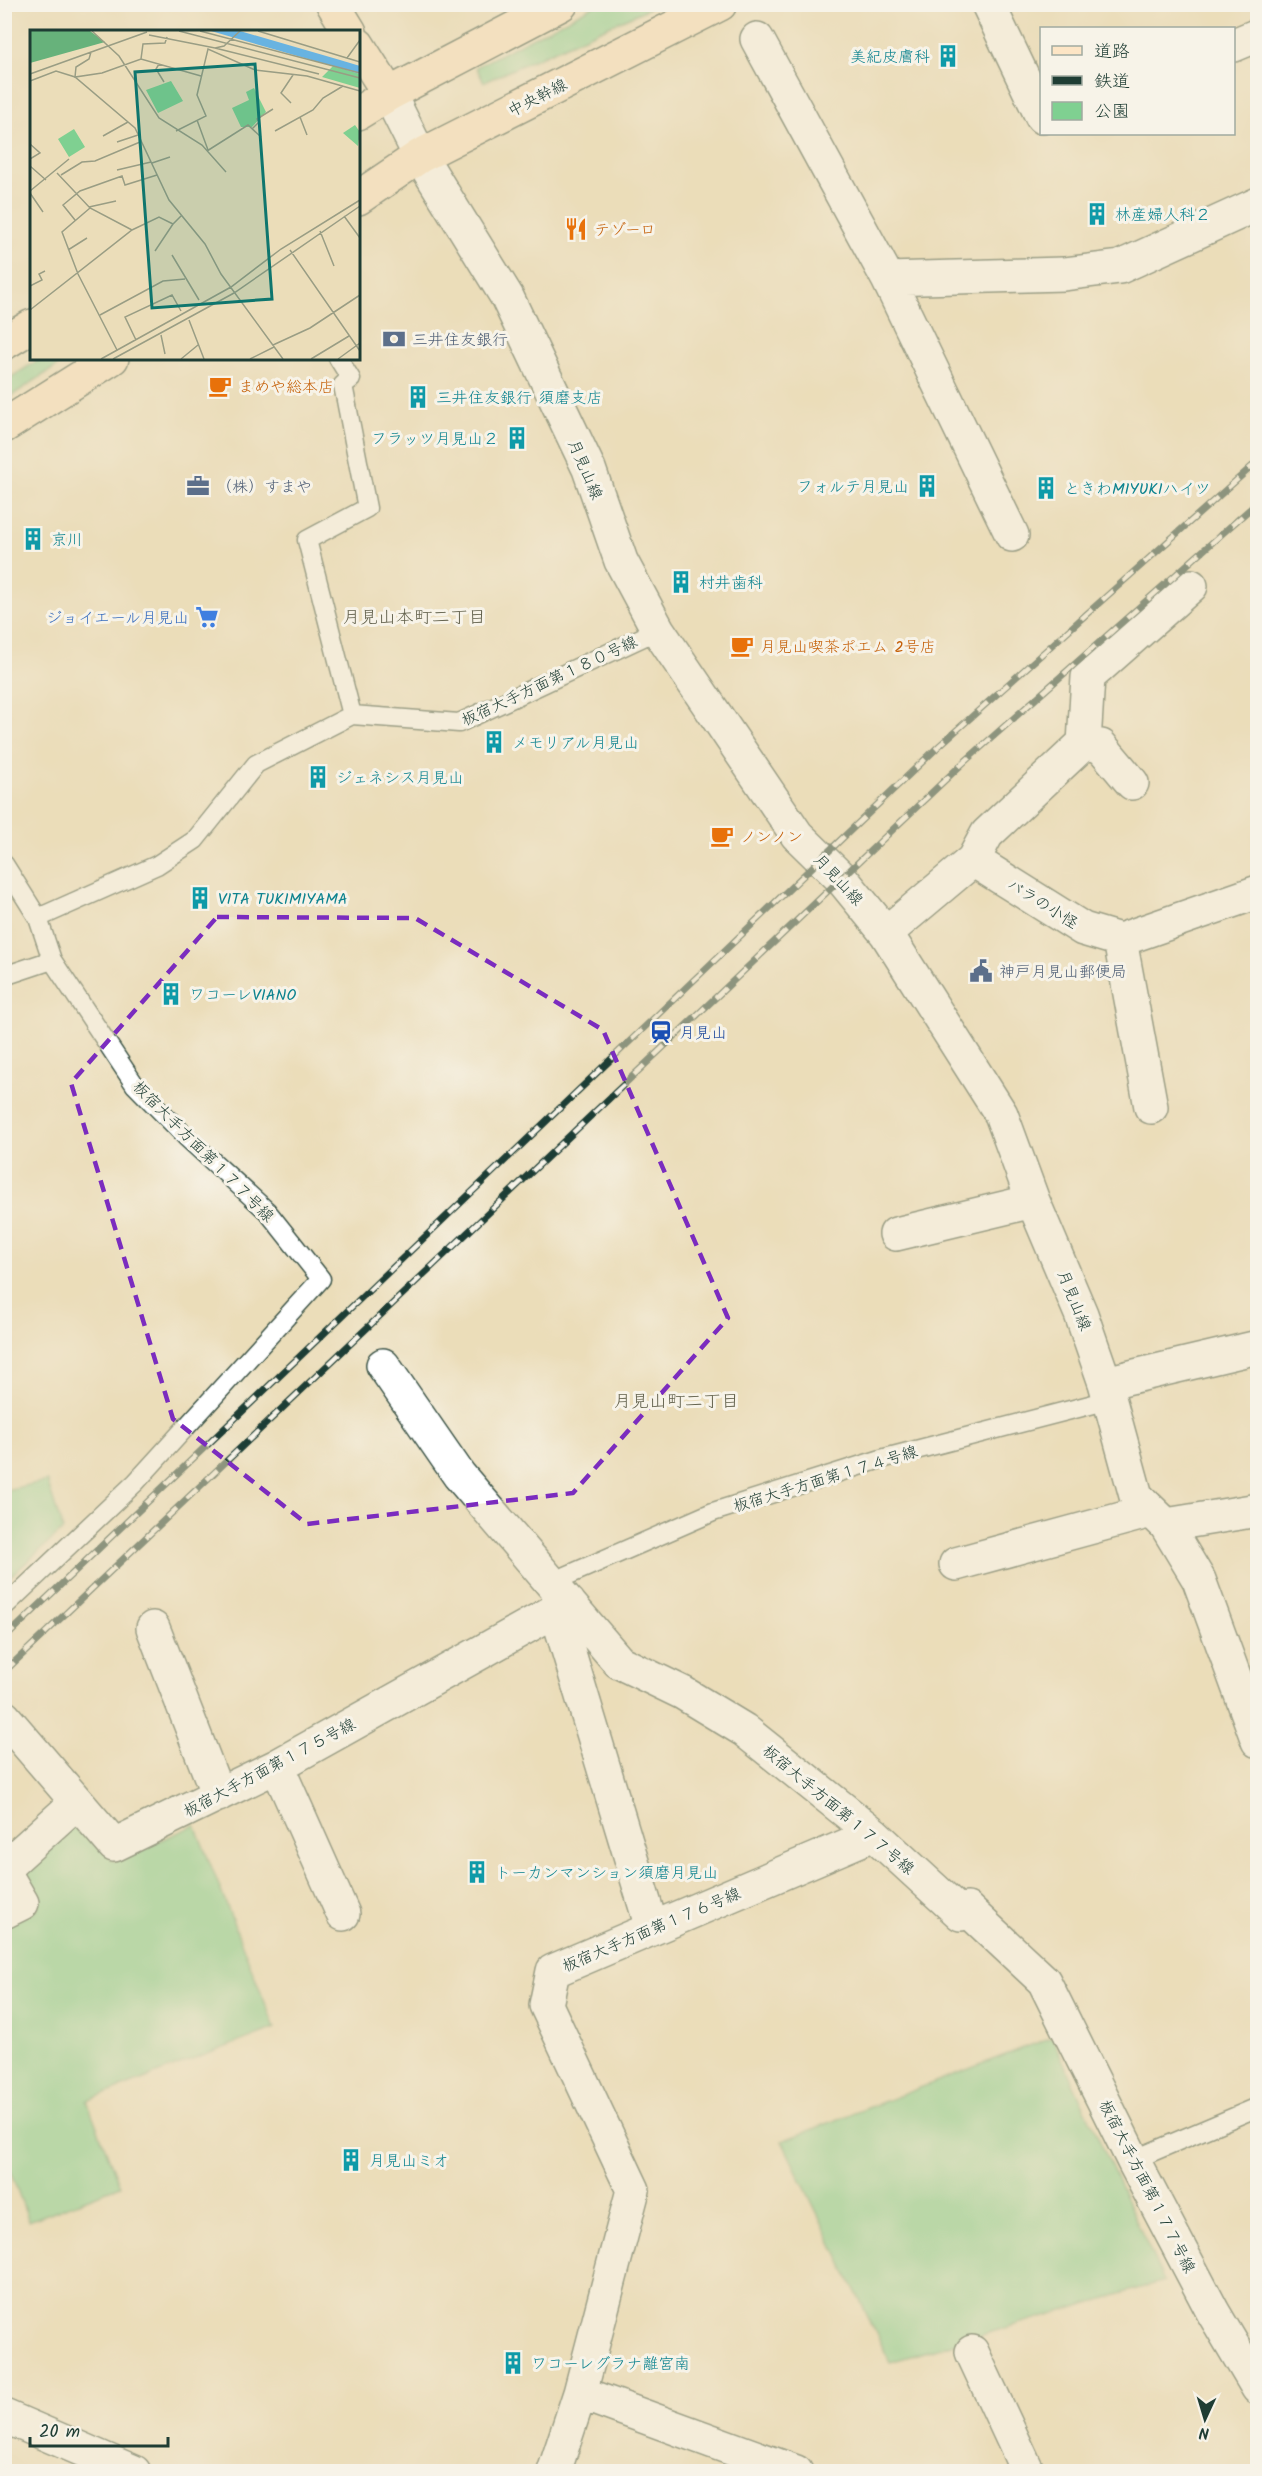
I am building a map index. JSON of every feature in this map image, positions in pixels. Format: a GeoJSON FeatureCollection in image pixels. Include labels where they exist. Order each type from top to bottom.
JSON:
{"type":"FeatureCollection","features":[{"type":"Feature","properties":{"kind":"street"},"geometry":{"type":"LineString","coordinates":[[333,4],[349,30]]}},
{"type":"Feature","properties":{"kind":"street"},"geometry":{"type":"LineString","coordinates":[[360,112],[389,94],[561,4]]}},
{"type":"Feature","properties":{"kind":"street","name":"中央幹線"},"geometry":{"type":"LineString","coordinates":[[360,197],[420,156],[720,4]]}},
{"type":"Feature","properties":{"kind":"street"},"geometry":{"type":"LineString","coordinates":[[988,4],[1040,115]]}},
{"type":"Feature","properties":{"kind":"street"},"geometry":{"type":"LineString","coordinates":[[1235,44],[1257,35]]}},
{"type":"Feature","properties":{"kind":"street"},"geometry":{"type":"LineString","coordinates":[[757,39],[888,279],[1012,535]]}},
{"type":"Feature","properties":{"kind":"street","name":"月見山線"},"geometry":{"type":"LineString","coordinates":[[360,48],[389,94],[420,156],[507,297],[589,469],[621,561],[658,630],[797,835],[841,878],[886,933],[1001,1114],[1033,1201],[1082,1314],[1107,1391],[1136,1496],[1159,1518],[1199,1580],[1257,1740]]}},
{"type":"Feature","properties":{"kind":"street"},"geometry":{"type":"LineString","coordinates":[[888,279],[1064,274],[1120,267],[1257,204]]}},
{"type":"Feature","properties":{"kind":"street"},"geometry":{"type":"LineString","coordinates":[[4,344],[30,327]]}},
{"type":"Feature","properties":{"kind":"street"},"geometry":{"type":"LineString","coordinates":[[4,426],[108,360]]}},
{"type":"Feature","properties":{"kind":"street"},"geometry":{"type":"LineString","coordinates":[[886,933],[973,860],[987,834],[1084,743],[1088,677],[1191,586]]}},
{"type":"Feature","properties":{"kind":"street"},"geometry":{"type":"LineString","coordinates":[[1084,743],[1101,746],[1132,783]]}},
{"type":"Feature","properties":{"kind":"street","name":"バラの小怪"},"geometry":{"type":"LineString","coordinates":[[973,860],[1083,928],[1120,940]]}},
{"type":"Feature","properties":{"kind":"street"},"geometry":{"type":"LineString","coordinates":[[1151,1107],[1120,940],[1257,892]]}},
{"type":"Feature","properties":{"kind":"street"},"geometry":{"type":"LineString","coordinates":[[896,1234],[1033,1201]]}},
{"type":"Feature","properties":{"kind":"street"},"geometry":{"type":"LineString","coordinates":[[1107,1391],[1257,1347]]}},
{"type":"Feature","properties":{"kind":"street","name":"板宿大手方面第１７７号線"},"geometry":{"type":"LineString","coordinates":[[383,1365],[459,1475],[558,1598],[619,1662],[683,1693],[744,1730],[874,1834],[960,1914],[967,1910],[1044,1981],[1133,2160],[1213,2312],[1257,2388]]}},
{"type":"Feature","properties":{"kind":"street"},"geometry":{"type":"LineString","coordinates":[[956,1564],[1159,1518],[1257,1510]]}},
{"type":"Feature","properties":{"kind":"street"},"geometry":{"type":"LineString","coordinates":[[558,1598],[652,1928]]}},
{"type":"Feature","properties":{"kind":"street","name":"板宿大手方面第１７５号線"},"geometry":{"type":"LineString","coordinates":[[4,1718],[114,1845],[276,1766],[558,1598]]}},
{"type":"Feature","properties":{"kind":"street"},"geometry":{"type":"LineString","coordinates":[[153,1628],[218,1795]]}},
{"type":"Feature","properties":{"kind":"street"},"geometry":{"type":"LineString","coordinates":[[276,1766],[343,1914]]}},
{"type":"Feature","properties":{"kind":"street"},"geometry":{"type":"LineString","coordinates":[[4,1912],[22,1904],[4,1870],[77,1802]]}},
{"type":"Feature","properties":{"kind":"street","name":"板宿大手方面第１７６号線"},"geometry":{"type":"LineString","coordinates":[[554,2472],[580,2393],[633,2190],[546,2005],[553,1971],[874,1834]]}},
{"type":"Feature","properties":{"kind":"street"},"geometry":{"type":"LineString","coordinates":[[972,2352],[1028,2472]]}},
{"type":"Feature","properties":{"kind":"street"},"geometry":{"type":"LineString","coordinates":[[580,2393],[796,2472]]}},
{"type":"Feature","properties":{"kind":"street"},"geometry":{"type":"LineString","coordinates":[[4,2416],[134,2472]]}},
{"type":"Feature","properties":{"kind":"lane"},"geometry":{"type":"LineString","coordinates":[[38,918],[166,859],[195,840],[256,764],[352,715],[307,540],[367,508],[343,385],[351,379],[339,360]]}},
{"type":"Feature","properties":{"kind":"lane","name":"板宿大手方面第１８０号線"},"geometry":{"type":"LineString","coordinates":[[352,715],[459,723],[658,630]]}},
{"type":"Feature","properties":{"kind":"lane","name":"板宿大手方面第１７７号線"},"geometry":{"type":"LineString","coordinates":[[4,864],[38,918],[52,960],[135,1085],[186,1137],[267,1211],[321,1279],[136,1482],[4,1607]]}},
{"type":"Feature","properties":{"kind":"lane"},"geometry":{"type":"LineString","coordinates":[[4,976],[52,960]]}},
{"type":"Feature","properties":{"kind":"lane","name":"板宿大手方面第１７４号線"},"geometry":{"type":"LineString","coordinates":[[558,1598],[713,1512],[1107,1391]]}},
{"type":"Feature","properties":{"kind":"lane"},"geometry":{"type":"LineString","coordinates":[[1133,2160],[1257,2107]]}},
{"type":"Feature","properties":{"kind":"highlighted area"},"geometry":{"type":"Polygon","coordinates":[[[217,917],[415,918],[603,1030],[728,1318],[573,1493],[307,1524],[173,1419],[71,1083],[217,917]]]}},
{"type":"Feature","properties":{"kind":"green space"},"geometry":{"type":"Polygon","coordinates":[[[595,5],[656,5],[484,82],[476,67],[595,5]]]}},
{"type":"Feature","properties":{"kind":"green space"},"geometry":{"type":"Polygon","coordinates":[[[38,360],[66,360],[5,400],[5,381],[38,360]]]}},
{"type":"Feature","properties":{"kind":"green space"},"geometry":{"type":"Polygon","coordinates":[[[47,1481],[63,1530],[5,1581],[5,1490],[47,1481]]]}},
{"type":"Feature","properties":{"kind":"green space"},"geometry":{"type":"Polygon","coordinates":[[[75,1822],[113,1861],[195,1825],[275,2028],[87,2101],[120,2186],[29,2221],[5,2158],[5,1926],[38,1909],[19,1875],[75,1822]]]}},
{"type":"Feature","properties":{"kind":"green space"},"geometry":{"type":"Polygon","coordinates":[[[1052,2037],[1164,2281],[890,2362],[782,2141],[1052,2037]]]}},
{"type":"Feature","properties":{"kind":"railway"},"geometry":{"type":"LineString","coordinates":[[4,1639],[940,745],[1258,461]]}},
{"type":"Feature","properties":{"kind":"railway"},"geometry":{"type":"LineString","coordinates":[[4,1672],[962,764],[1258,502]]}},
{"type":"Feature","properties":{"kind":"place","name":"美紀皮膚科"},"geometry":{"type":"Point","coordinates":[948,56]}},
{"type":"Feature","properties":{"kind":"place","name":"林産婦人科２"},"geometry":{"type":"Point","coordinates":[1097,214]}},
{"type":"Feature","properties":{"kind":"place","name":"テゾーロ"},"geometry":{"type":"Point","coordinates":[576,229]}},
{"type":"Feature","properties":{"kind":"place","name":"三井住友銀行"},"geometry":{"type":"Point","coordinates":[394,339]}},
{"type":"Feature","properties":{"kind":"place","name":"まめや総本店"},"geometry":{"type":"Point","coordinates":[220,386]}},
{"type":"Feature","properties":{"kind":"place","name":"三井住友銀行 須磨支店"},"geometry":{"type":"Point","coordinates":[418,397]}},
{"type":"Feature","properties":{"kind":"place","name":"フラッツ月見山２"},"geometry":{"type":"Point","coordinates":[517,438]}},
{"type":"Feature","properties":{"kind":"place","name":"（株）すまや"},"geometry":{"type":"Point","coordinates":[198,486]}},
{"type":"Feature","properties":{"kind":"place","name":"フォルテ月見山"},"geometry":{"type":"Point","coordinates":[927,486]}},
{"type":"Feature","properties":{"kind":"place","name":"ときわMIYUKIハイツ"},"geometry":{"type":"Point","coordinates":[1046,488]}},
{"type":"Feature","properties":{"kind":"place","name":"京川"},"geometry":{"type":"Point","coordinates":[33,539]}},
{"type":"Feature","properties":{"kind":"place","name":"村井歯科"},"geometry":{"type":"Point","coordinates":[681,582]}},
{"type":"Feature","properties":{"kind":"place","name":"ジョイエール月見山"},"geometry":{"type":"Point","coordinates":[207,617]}},
{"type":"Feature","properties":{"kind":"place","name":"月見山喫茶ポエム 2号店"},"geometry":{"type":"Point","coordinates":[742,646]}},
{"type":"Feature","properties":{"kind":"place","name":"メモリアル月見山"},"geometry":{"type":"Point","coordinates":[494,742]}},
{"type":"Feature","properties":{"kind":"place","name":"ジェネシス月見山"},"geometry":{"type":"Point","coordinates":[318,777]}},
{"type":"Feature","properties":{"kind":"place","name":"ノンノン"},"geometry":{"type":"Point","coordinates":[722,836]}},
{"type":"Feature","properties":{"kind":"place","name":"VITA TUKIMIYAMA"},"geometry":{"type":"Point","coordinates":[200,898]}},
{"type":"Feature","properties":{"kind":"place","name":"神戸月見山郵便局"},"geometry":{"type":"Point","coordinates":[981,971]}},
{"type":"Feature","properties":{"kind":"place","name":"ワコーレVIANO"},"geometry":{"type":"Point","coordinates":[171,994]}},
{"type":"Feature","properties":{"kind":"place","name":"月見山"},"geometry":{"type":"Point","coordinates":[661,1032]}},
{"type":"Feature","properties":{"kind":"place","name":"トーカンマンション須磨月見山"},"geometry":{"type":"Point","coordinates":[477,1872]}},
{"type":"Feature","properties":{"kind":"place","name":"月見山ミオ"},"geometry":{"type":"Point","coordinates":[351,2160]}},
{"type":"Feature","properties":{"kind":"place","name":"ワコーレグラナ離宮南"},"geometry":{"type":"Point","coordinates":[513,2363]}},
{"type":"Feature","properties":{"kind":"district","name":"月見山本町二丁目"},"geometry":{"type":"Point","coordinates":[414,617]}},
{"type":"Feature","properties":{"kind":"district","name":"月見山町二丁目"},"geometry":{"type":"Point","coordinates":[676,1401]}}]}
